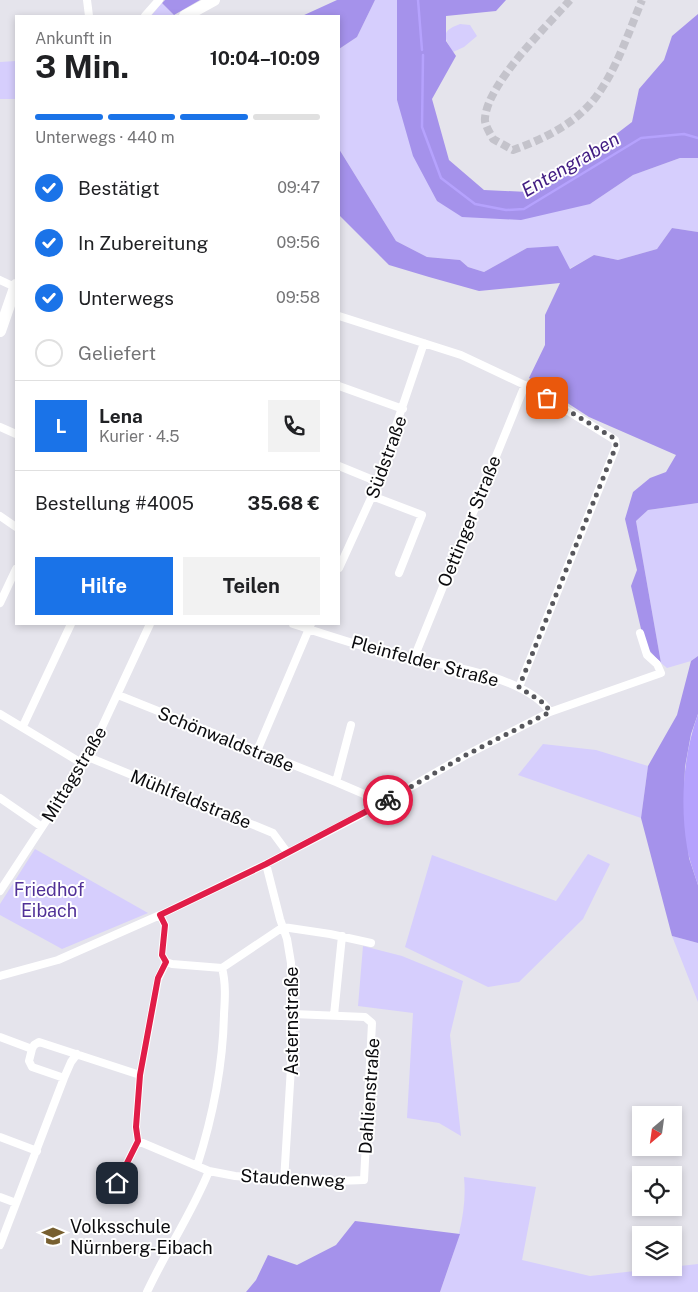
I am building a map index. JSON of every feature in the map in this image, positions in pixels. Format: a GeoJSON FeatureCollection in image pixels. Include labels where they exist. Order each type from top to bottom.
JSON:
{"type":"FeatureCollection","features":[{"type":"Feature","properties":{"kind":"main road"},"geometry":{"type":"LineString","coordinates":[[187,15],[214,0]]}},
{"type":"Feature","properties":{"kind":"main road"},"geometry":{"type":"LineString","coordinates":[[0,330],[15,289]]}},
{"type":"Feature","properties":{"kind":"street"},"geometry":{"type":"LineString","coordinates":[[87,0],[89,15]]}},
{"type":"Feature","properties":{"kind":"street"},"geometry":{"type":"LineString","coordinates":[[146,15],[159,0]]}},
{"type":"Feature","properties":{"kind":"street"},"geometry":{"type":"LineString","coordinates":[[0,280],[15,286]]}},
{"type":"Feature","properties":{"kind":"street"},"geometry":{"type":"LineString","coordinates":[[340,316],[461,355],[525,385],[615,440],[616,446],[519,687]]}},
{"type":"Feature","properties":{"kind":"street","name":"Südstraße"},"geometry":{"type":"LineString","coordinates":[[340,566],[378,482],[424,343]]}},
{"type":"Feature","properties":{"kind":"street","name":"Oettinger Straße"},"geometry":{"type":"LineString","coordinates":[[414,658],[488,471],[525,385]]}},
{"type":"Feature","properties":{"kind":"street"},"geometry":{"type":"LineString","coordinates":[[340,386],[403,409]]}},
{"type":"Feature","properties":{"kind":"street"},"geometry":{"type":"LineString","coordinates":[[0,427],[15,434]]}},
{"type":"Feature","properties":{"kind":"street"},"geometry":{"type":"LineString","coordinates":[[340,466],[378,482]]}},
{"type":"Feature","properties":{"kind":"street"},"geometry":{"type":"LineString","coordinates":[[372,496],[422,515],[399,573]]}},
{"type":"Feature","properties":{"kind":"street"},"geometry":{"type":"LineString","coordinates":[[0,516],[15,526]]}},
{"type":"Feature","properties":{"kind":"street"},"geometry":{"type":"LineString","coordinates":[[0,603],[15,571]]}},
{"type":"Feature","properties":{"kind":"street"},"geometry":{"type":"LineString","coordinates":[[23,726],[71,625]]}},
{"type":"Feature","properties":{"kind":"street","name":"Mittagstraße"},"geometry":{"type":"LineString","coordinates":[[0,891],[88,757],[150,625]]}},
{"type":"Feature","properties":{"kind":"street"},"geometry":{"type":"LineString","coordinates":[[257,751],[310,626]]}},
{"type":"Feature","properties":{"kind":"street","name":"Pleinfelder Straße"},"geometry":{"type":"LineString","coordinates":[[310,626],[388,653],[452,665],[519,687],[545,704],[550,712]]}},
{"type":"Feature","properties":{"kind":"street"},"geometry":{"type":"LineString","coordinates":[[0,976],[58,960],[160,915],[266,864],[376,807],[466,755],[550,712],[661,673],[657,664],[647,655],[640,633]]}},
{"type":"Feature","properties":{"kind":"street","name":"Schönwaldstraße"},"geometry":{"type":"LineString","coordinates":[[118,694],[364,794],[376,807]]}},
{"type":"Feature","properties":{"kind":"street"},"geometry":{"type":"LineString","coordinates":[[0,714],[23,726],[83,764]]}},
{"type":"Feature","properties":{"kind":"street"},"geometry":{"type":"LineString","coordinates":[[336,782],[352,725]]}},
{"type":"Feature","properties":{"kind":"street","name":"Mühlfeldstraße"},"geometry":{"type":"LineString","coordinates":[[88,757],[273,833],[287,852]]}},
{"type":"Feature","properties":{"kind":"street"},"geometry":{"type":"LineString","coordinates":[[0,798],[42,827]]}},
{"type":"Feature","properties":{"kind":"street","name":"Asternstraße"},"geometry":{"type":"LineString","coordinates":[[266,864],[291,963],[293,1014],[290,1102],[284,1181]]}},
{"type":"Feature","properties":{"kind":"street"},"geometry":{"type":"LineString","coordinates":[[160,915],[165,925],[162,955],[166,962],[172,964],[222,968],[283,927],[342,936],[371,943]]}},
{"type":"Feature","properties":{"kind":"street"},"geometry":{"type":"LineString","coordinates":[[334,1014],[342,936]]}},
{"type":"Feature","properties":{"kind":"street"},"geometry":{"type":"LineString","coordinates":[[110,1197],[138,1141],[136,1127],[140,1075],[158,978],[166,962]]}},
{"type":"Feature","properties":{"kind":"street"},"geometry":{"type":"LineString","coordinates":[[197,1166],[212,1114],[220,1071],[225,992],[222,968]]}},
{"type":"Feature","properties":{"kind":"street","name":"Dahlienstraße"},"geometry":{"type":"LineString","coordinates":[[293,1014],[334,1014],[365,1017],[370,1020],[374,1027],[364,1180]]}},
{"type":"Feature","properties":{"kind":"street"},"geometry":{"type":"LineString","coordinates":[[0,1037],[32,1049]]}},
{"type":"Feature","properties":{"kind":"street"},"geometry":{"type":"LineString","coordinates":[[64,1078],[29,1064],[34,1045],[39,1042],[140,1075]]}},
{"type":"Feature","properties":{"kind":"street"},"geometry":{"type":"LineString","coordinates":[[0,1246],[64,1078],[77,1054]]}},
{"type":"Feature","properties":{"kind":"street"},"geometry":{"type":"LineString","coordinates":[[0,1137],[37,1151]]}},
{"type":"Feature","properties":{"kind":"street","name":"Staudenweg"},"geometry":{"type":"LineString","coordinates":[[138,1141],[209,1171],[250,1178],[284,1181],[364,1180]]}},
{"type":"Feature","properties":{"kind":"street"},"geometry":{"type":"LineString","coordinates":[[147,1292],[173,1239],[200,1193],[209,1171]]}},
{"type":"Feature","properties":{"kind":"street"},"geometry":{"type":"LineString","coordinates":[[0,1197],[16,1203]]}},
{"type":"Feature","properties":{"kind":"green space"},"geometry":{"type":"Polygon","coordinates":[[[375,0],[397,0],[397,100],[437,201],[590,204],[633,175],[680,158],[698,158],[698,232],[672,228],[657,249],[618,260],[594,255],[569,269],[527,248],[484,272],[468,267],[460,260],[427,257],[396,241],[340,151],[340,48],[357,37],[375,0]]]}},
{"type":"Feature","properties":{"kind":"green space"},"geometry":{"type":"Polygon","coordinates":[[[162,3],[174,15],[152,15],[162,3]]]}},
{"type":"Feature","properties":{"kind":"green space"},"geometry":{"type":"Polygon","coordinates":[[[460,24],[470,25],[477,36],[464,47],[453,52],[447,42],[446,35],[449,29],[460,24]]]}},
{"type":"Feature","properties":{"kind":"green space"},"geometry":{"type":"Polygon","coordinates":[[[15,61],[15,99],[0,99],[0,62],[15,61]]]}},
{"type":"Feature","properties":{"kind":"green space"},"geometry":{"type":"Polygon","coordinates":[[[698,503],[698,656],[691,661],[667,668],[661,663],[636,521],[648,510],[698,503]]]}},
{"type":"Feature","properties":{"kind":"green space"},"geometry":{"type":"Polygon","coordinates":[[[543,744],[596,750],[648,766],[641,818],[518,775],[543,744]]]}},
{"type":"Feature","properties":{"kind":"green space","name":"Friedhof Eibach"},"geometry":{"type":"Polygon","coordinates":[[[35,849],[148,913],[62,949],[0,915],[0,904],[35,849]]]}},
{"type":"Feature","properties":{"kind":"green space"},"geometry":{"type":"Polygon","coordinates":[[[588,854],[610,864],[583,919],[519,982],[488,987],[405,947],[432,855],[556,901],[588,854]]]}},
{"type":"Feature","properties":{"kind":"green space"},"geometry":{"type":"Polygon","coordinates":[[[672,936],[698,943],[698,1002],[672,936]]]}},
{"type":"Feature","properties":{"kind":"green space"},"geometry":{"type":"Polygon","coordinates":[[[363,946],[402,956],[463,981],[450,1035],[461,1136],[439,1123],[407,1118],[413,1013],[358,1006],[363,946]]]}},
{"type":"Feature","properties":{"kind":"green space"},"geometry":{"type":"Polygon","coordinates":[[[464,1177],[536,1187],[522,1260],[590,1276],[632,1271],[632,1276],[682,1276],[682,1266],[698,1264],[698,1292],[440,1292],[462,1221],[465,1192],[464,1177]]]}},
{"type":"Feature","properties":{"kind":"shaded area"},"geometry":{"type":"Polygon","coordinates":[[[165,0],[200,0],[174,15],[162,3],[165,0]]]}},
{"type":"Feature","properties":{"kind":"shaded area"},"geometry":{"type":"Polygon","coordinates":[[[337,0],[375,0],[357,37],[340,48],[340,15],[304,15],[337,0]]]}},
{"type":"Feature","properties":{"kind":"shaded area"},"geometry":{"type":"Polygon","coordinates":[[[397,0],[506,0],[496,11],[446,16],[446,41],[456,56],[432,99],[449,160],[484,190],[528,192],[564,174],[632,122],[639,89],[664,60],[672,36],[698,14],[698,158],[680,158],[633,175],[590,204],[521,220],[462,217],[437,201],[413,156],[397,100],[397,0]]]}},
{"type":"Feature","properties":{"kind":"shaded area"},"geometry":{"type":"Polygon","coordinates":[[[340,151],[396,241],[427,257],[460,260],[468,267],[484,272],[527,248],[558,246],[570,269],[594,255],[618,260],[657,249],[672,228],[698,232],[698,503],[648,510],[636,521],[661,663],[645,646],[631,586],[637,570],[625,519],[633,492],[650,478],[666,472],[676,455],[589,417],[529,378],[545,345],[545,315],[560,283],[479,291],[389,265],[340,216],[340,151]]]}},
{"type":"Feature","properties":{"kind":"shaded area"},"geometry":{"type":"Polygon","coordinates":[[[698,656],[698,714],[691,734],[685,767],[684,796],[689,858],[698,885],[698,943],[672,936],[641,818],[648,766],[677,715],[691,661],[698,656]]]}},
{"type":"Feature","properties":{"kind":"shaded area"},"geometry":{"type":"Polygon","coordinates":[[[698,714],[698,885],[687,847],[683,797],[689,746],[698,714]]]}},
{"type":"Feature","properties":{"kind":"shaded area"},"geometry":{"type":"Polygon","coordinates":[[[355,1221],[460,1234],[440,1292],[246,1292],[256,1280],[268,1255],[297,1265],[336,1245],[355,1221]]]}},
{"type":"Feature","properties":{"kind":"waterway","name":"Entengraben"},"geometry":{"type":"LineString","coordinates":[[418,0],[422,50]]}},
{"type":"Feature","properties":{"kind":"waterway","name":"Entengraben"},"geometry":{"type":"LineString","coordinates":[[423,55],[422,127],[441,178],[475,204],[506,210],[524,209],[641,138],[684,134],[698,138]]}},
{"type":"Feature","properties":{"kind":"tunnel"},"geometry":{"type":"LineString","coordinates":[[570,0],[533,40],[507,72],[489,104],[485,118],[486,126],[493,139],[513,150],[549,135],[571,121],[590,104],[611,72],[623,48],[642,0]]}},
{"type":"Feature","properties":{"kind":"way so far"},"geometry":{"type":"LineString","coordinates":[[388,800],[466,755],[550,712],[545,704],[519,687],[616,446],[615,440],[612,437],[547,398]]}},
{"type":"Feature","properties":{"kind":"place","name":"Volksschule Nürnberg-Eibach"},"geometry":{"type":"Point","coordinates":[53,1236]}},
{"type":"Feature","properties":{"kind":"route"},"geometry":{"type":"LineString","coordinates":[[117,1183],[138,1141],[136,1127],[140,1075],[158,978],[166,962],[162,955],[165,925],[160,915],[266,864],[388,800]]}}]}
